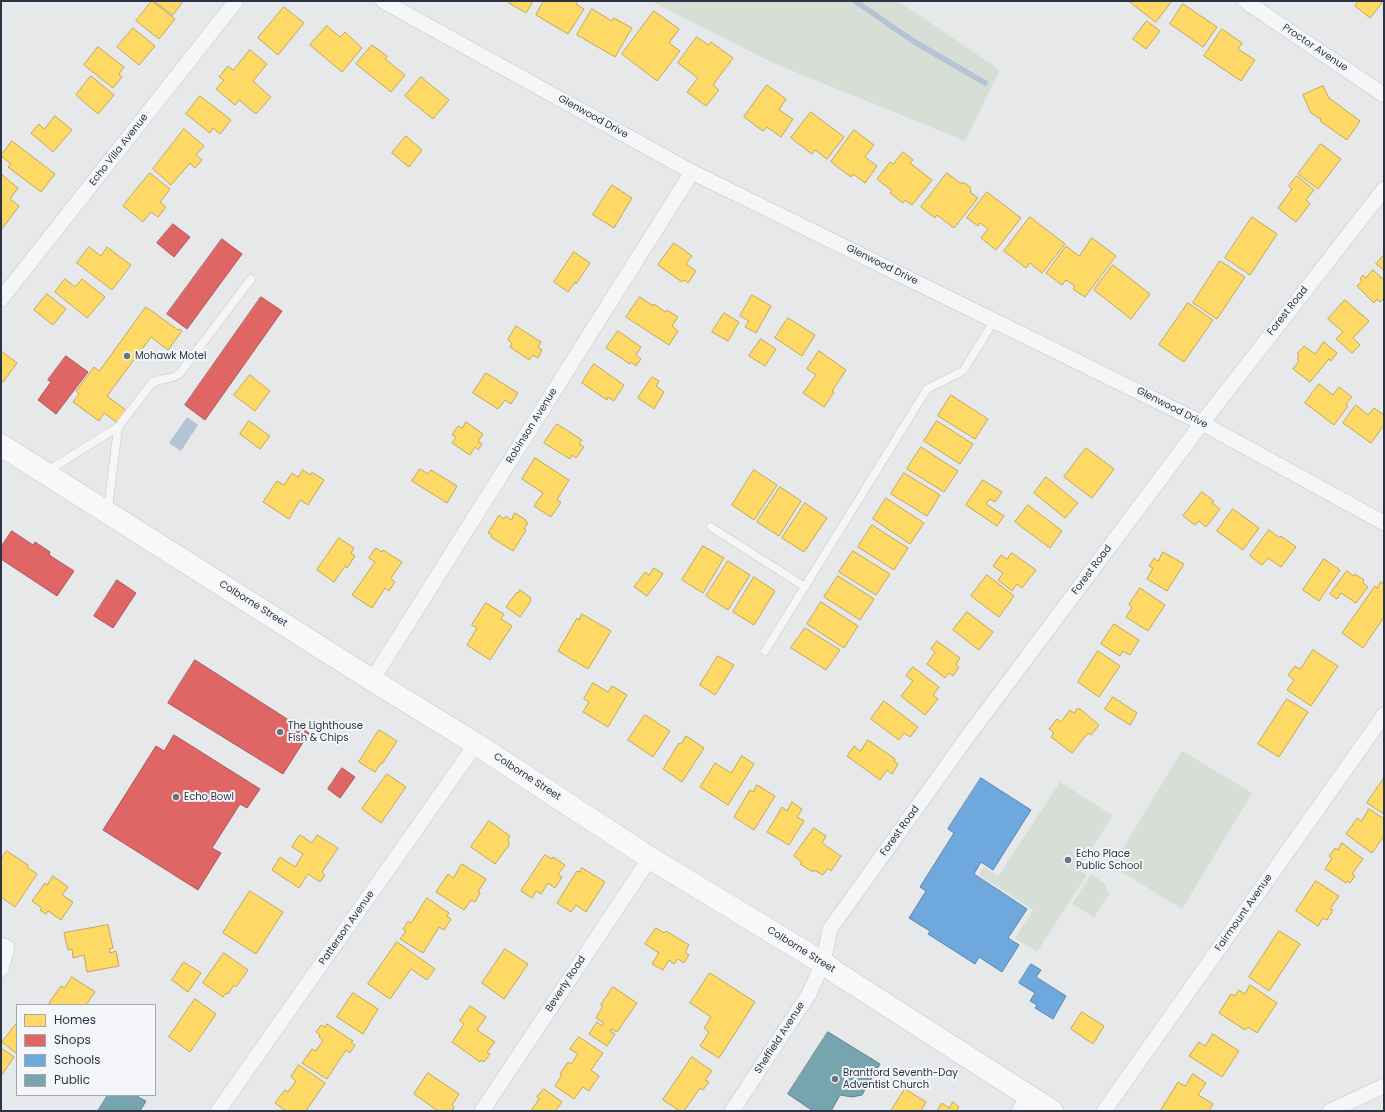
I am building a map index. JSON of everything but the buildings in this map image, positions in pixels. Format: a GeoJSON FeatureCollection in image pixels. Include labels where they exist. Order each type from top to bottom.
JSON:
{"type":"FeatureCollection","features":[{"type":"Feature","properties":{"kind":"main road","name":"Colborne Street"},"geometry":{"type":"LineString","coordinates":[[1,445],[372,680],[476,744],[650,858],[823,963],[1024,1104],[1052,1111]]}},
{"type":"Feature","properties":{"kind":"street","name":"Echo Villa Avenue"},"geometry":{"type":"LineString","coordinates":[[1,299],[236,1]]}},
{"type":"Feature","properties":{"kind":"street","name":"Glenwood Drive"},"geometry":{"type":"LineString","coordinates":[[382,1],[692,172],[1202,423],[1384,523]]}},
{"type":"Feature","properties":{"kind":"street","name":"Proctor Avenue"},"geometry":{"type":"LineString","coordinates":[[1245,1],[1384,95]]}},
{"type":"Feature","properties":{"kind":"street","name":"Robinson Avenue"},"geometry":{"type":"LineString","coordinates":[[372,680],[692,172]]}},
{"type":"Feature","properties":{"kind":"street","name":"Forest Road"},"geometry":{"type":"LineString","coordinates":[[823,963],[830,929],[968,736],[1202,423],[1384,189]]}},
{"type":"Feature","properties":{"kind":"street","name":"Fairmount Avenue"},"geometry":{"type":"LineString","coordinates":[[1104,1111],[1384,715]]}},
{"type":"Feature","properties":{"kind":"street","name":"Patterson Avenue"},"geometry":{"type":"LineString","coordinates":[[218,1111],[476,744]]}},
{"type":"Feature","properties":{"kind":"street","name":"Beverly Road"},"geometry":{"type":"LineString","coordinates":[[482,1111],[650,858]]}},
{"type":"Feature","properties":{"kind":"street"},"geometry":{"type":"LineString","coordinates":[[1,946],[7,947],[1,969]]}},
{"type":"Feature","properties":{"kind":"street","name":"Sheffield Avenue"},"geometry":{"type":"LineString","coordinates":[[732,1111],[808,994],[823,963]]}},
{"type":"Feature","properties":{"kind":"street"},"geometry":{"type":"LineString","coordinates":[[1330,1111],[1384,1086]]}},
{"type":"Feature","properties":{"kind":"lane"},"geometry":{"type":"LineString","coordinates":[[45,473],[118,427],[152,383],[160,380],[175,378],[251,279]]}},
{"type":"Feature","properties":{"kind":"lane"},"geometry":{"type":"LineString","coordinates":[[765,651],[926,390],[963,371],[994,321]]}},
{"type":"Feature","properties":{"kind":"lane"},"geometry":{"type":"LineString","coordinates":[[107,512],[118,427]]}},
{"type":"Feature","properties":{"kind":"lane"},"geometry":{"type":"LineString","coordinates":[[711,527],[805,587]]}},
{"type":"Feature","properties":{"kind":"shaded area"},"geometry":{"type":"Polygon","coordinates":[[[651,1],[898,1],[1000,70],[965,141],[771,62],[651,1]]]}},
{"type":"Feature","properties":{"kind":"shaded area"},"geometry":{"type":"Polygon","coordinates":[[[1182,751],[1252,793],[1182,909],[1112,866],[1182,751]]]}},
{"type":"Feature","properties":{"kind":"shaded area"},"geometry":{"type":"Polygon","coordinates":[[[1060,782],[1113,816],[1078,869],[1087,875],[1037,952],[1015,938],[1033,910],[979,875],[984,867],[998,876],[1060,782]]]}},
{"type":"Feature","properties":{"kind":"shaded area"},"geometry":{"type":"Polygon","coordinates":[[[1091,874],[1105,884],[1109,895],[1094,917],[1072,904],[1091,874]]]}},
{"type":"Feature","properties":{"kind":"water"},"geometry":{"type":"Polygon","coordinates":[[[187,417],[198,425],[181,451],[169,443],[187,417]]]}},
{"type":"Feature","properties":{"kind":"waterway"},"geometry":{"type":"LineString","coordinates":[[855,1],[913,41],[985,83]]}},
{"type":"Feature","properties":{"kind":"place","name":"Mohawk Motel"},"geometry":{"type":"Point","coordinates":[127,356]}},
{"type":"Feature","properties":{"kind":"place","name":"The Lighthouse Fish & Chips"},"geometry":{"type":"Point","coordinates":[280,732]}},
{"type":"Feature","properties":{"kind":"place","name":"Echo Bowl"},"geometry":{"type":"Point","coordinates":[176,797]}},
{"type":"Feature","properties":{"kind":"place","name":"Echo Place Public School"},"geometry":{"type":"Point","coordinates":[1068,860]}},
{"type":"Feature","properties":{"kind":"place","name":"Brantford Seventh-Day Adventist Church"},"geometry":{"type":"Point","coordinates":[835,1079]}}]}
